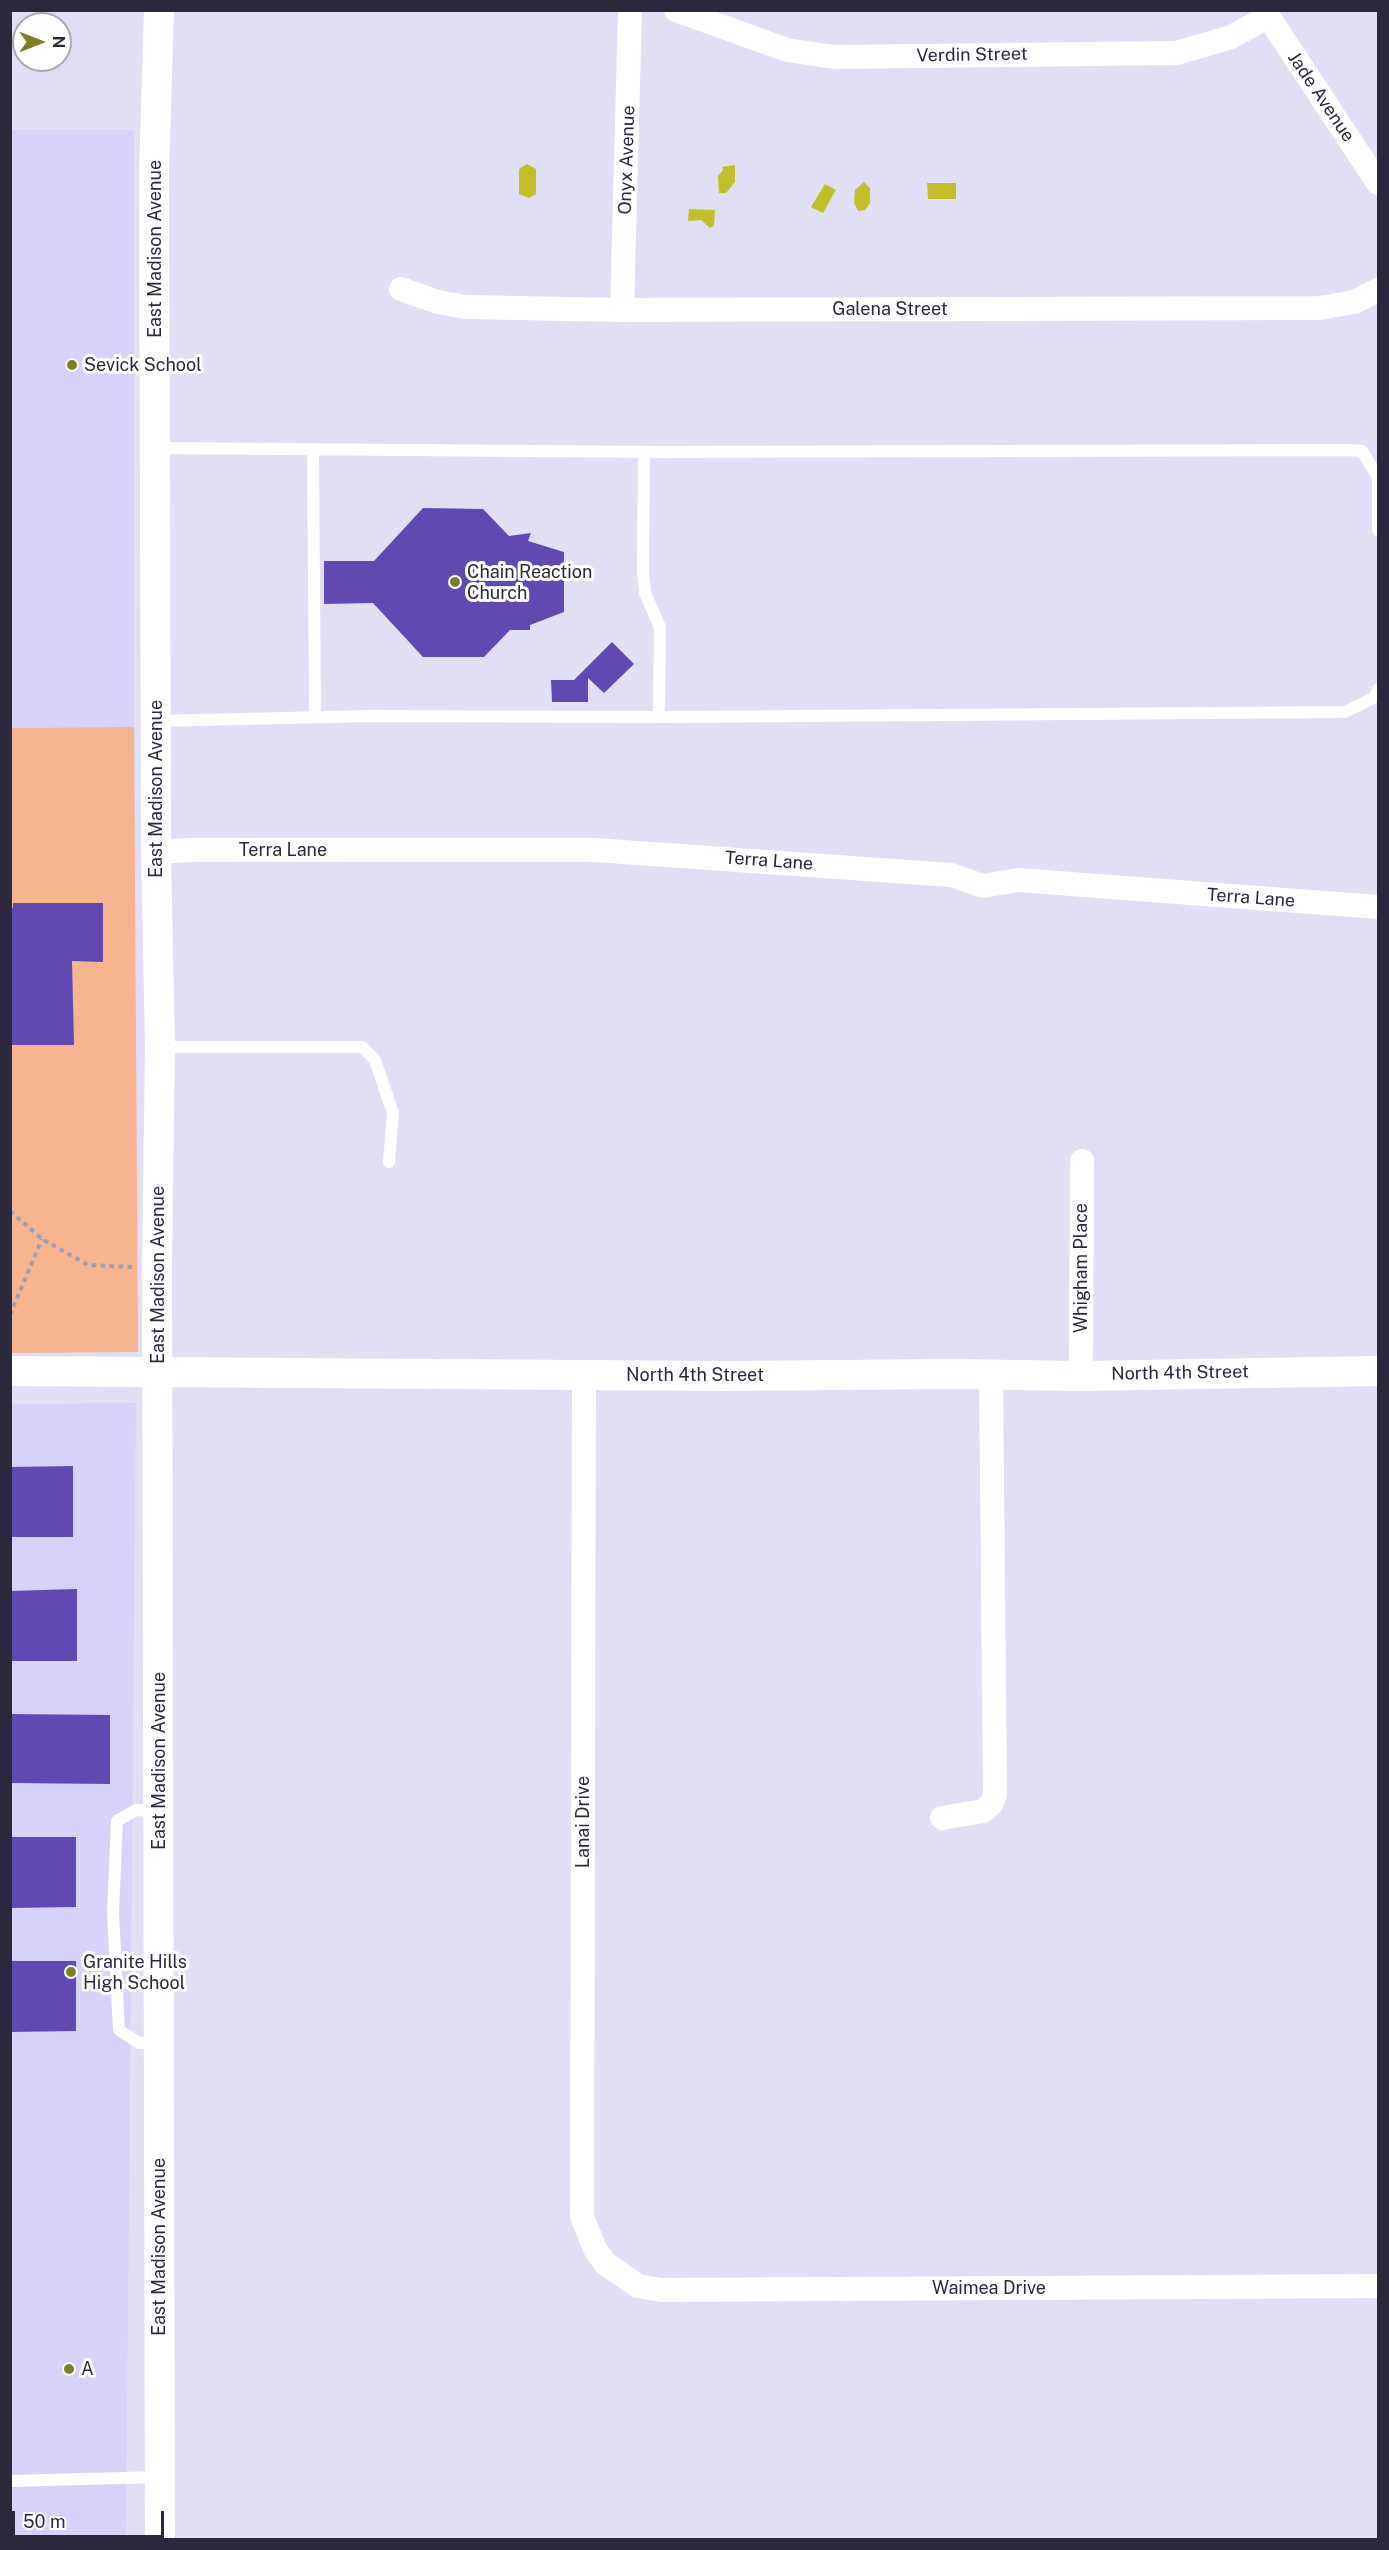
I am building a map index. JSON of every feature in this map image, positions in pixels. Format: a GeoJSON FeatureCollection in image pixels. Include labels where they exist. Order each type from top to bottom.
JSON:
{"type":"FeatureCollection","features":[{"type":"Feature","properties":{"kind":"street","name":"East Madison Avenue"},"geometry":{"type":"LineString","coordinates":[[159,10],[154,173],[156,852],[160,1047],[157,1265],[160,2540]]}},
{"type":"Feature","properties":{"kind":"street","name":"Onyx Avenue"},"geometry":{"type":"LineString","coordinates":[[622,310],[630,10]]}},
{"type":"Feature","properties":{"kind":"street","name":"Verdin Street"},"geometry":{"type":"LineString","coordinates":[[676,10],[787,50],[834,57],[1177,53],[1231,37],[1266,14]]}},
{"type":"Feature","properties":{"kind":"street","name":"Jade Avenue"},"geometry":{"type":"LineString","coordinates":[[1266,14],[1378,183]]}},
{"type":"Feature","properties":{"kind":"street","name":"Galena Street"},"geometry":{"type":"LineString","coordinates":[[401,289],[438,302],[465,307],[622,310],[1320,308],[1354,302],[1378,290]]}},
{"type":"Feature","properties":{"kind":"street","name":"Terra Lane"},"geometry":{"type":"LineString","coordinates":[[156,852],[190,850],[595,850],[951,875],[983,886],[1018,880],[1378,908]]}},
{"type":"Feature","properties":{"kind":"street","name":"Whigham Place"},"geometry":{"type":"LineString","coordinates":[[1081,1376],[1082,1161]]}},
{"type":"Feature","properties":{"kind":"street","name":"North 4th Street"},"geometry":{"type":"LineString","coordinates":[[10,1371],[158,1374],[991,1374],[1081,1376],[1378,1371]]}},
{"type":"Feature","properties":{"kind":"street","name":"Lanai Drive"},"geometry":{"type":"LineString","coordinates":[[584,1374],[582,2217],[596,2251],[606,2264]]}},
{"type":"Feature","properties":{"kind":"street"},"geometry":{"type":"LineString","coordinates":[[942,1818],[983,1811],[992,1803],[995,1794],[991,1374]]}},
{"type":"Feature","properties":{"kind":"street","name":"Waimea Drive"},"geometry":{"type":"LineString","coordinates":[[606,2264],[638,2286],[661,2290],[1378,2286]]}},
{"type":"Feature","properties":{"kind":"lane"},"geometry":{"type":"LineString","coordinates":[[155,448],[644,452],[1362,451],[1378,477],[1378,531]]}},
{"type":"Feature","properties":{"kind":"lane"},"geometry":{"type":"LineString","coordinates":[[313,449],[315,717]]}},
{"type":"Feature","properties":{"kind":"lane"},"geometry":{"type":"LineString","coordinates":[[644,452],[643,572],[645,593],[660,627],[659,717]]}},
{"type":"Feature","properties":{"kind":"lane"},"geometry":{"type":"LineString","coordinates":[[157,722],[315,717],[1345,712],[1375,697],[1378,689]]}},
{"type":"Feature","properties":{"kind":"lane"},"geometry":{"type":"LineString","coordinates":[[160,1047],[362,1047],[375,1060],[393,1113],[389,1162]]}},
{"type":"Feature","properties":{"kind":"lane"},"geometry":{"type":"LineString","coordinates":[[159,1811],[136,1810],[117,1821],[113,1912],[119,2030],[138,2043],[159,2043]]}},
{"type":"Feature","properties":{"kind":"lane"},"geometry":{"type":"LineString","coordinates":[[10,2481],[160,2477]]}},
{"type":"Feature","properties":{"kind":"path"},"geometry":{"type":"LineString","coordinates":[[10,1210],[42,1239],[88,1265],[119,1268],[157,1265]]}},
{"type":"Feature","properties":{"kind":"path"},"geometry":{"type":"LineString","coordinates":[[10,1315],[42,1239]]}},
{"type":"Feature","properties":{"kind":"shaded area","name":"Sevick School"},"geometry":{"type":"Polygon","coordinates":[[[10,130],[134,130],[134,727],[11,728],[10,130]]]}},
{"type":"Feature","properties":{"kind":"shaded area"},"geometry":{"type":"Polygon","coordinates":[[[527,164],[536,169],[536,194],[529,198],[519,194],[519,169],[527,164]]]}},
{"type":"Feature","properties":{"kind":"shaded area"},"geometry":{"type":"Polygon","coordinates":[[[735,165],[735,182],[726,193],[719,193],[718,176],[723,170],[722,167],[735,165]]]}},
{"type":"Feature","properties":{"kind":"shaded area"},"geometry":{"type":"Polygon","coordinates":[[[864,182],[870,188],[870,203],[865,210],[858,211],[854,203],[855,190],[864,182]]]}},
{"type":"Feature","properties":{"kind":"shaded area"},"geometry":{"type":"Polygon","coordinates":[[[927,183],[956,183],[956,199],[928,199],[927,183]]]}},
{"type":"Feature","properties":{"kind":"shaded area"},"geometry":{"type":"Polygon","coordinates":[[[825,184],[836,190],[823,213],[811,207],[825,184]]]}},
{"type":"Feature","properties":{"kind":"shaded area"},"geometry":{"type":"Polygon","coordinates":[[[689,209],[715,210],[714,226],[710,228],[701,220],[688,221],[689,209]]]}},
{"type":"Feature","properties":{"kind":"shaded area"},"geometry":{"type":"Polygon","coordinates":[[[134,727],[138,1352],[11,1353],[10,728],[134,727]]]}},
{"type":"Feature","properties":{"kind":"shaded area","name":"Granite Hills High School"},"geometry":{"type":"Polygon","coordinates":[[[136,1403],[126,2539],[11,2539],[10,1404],[136,1403]]]}},
{"type":"Feature","properties":{"kind":"building"},"geometry":{"type":"Polygon","coordinates":[[[423,508],[483,509],[509,536],[531,533],[528,541],[564,552],[564,612],[530,625],[530,630],[510,630],[484,657],[423,657],[373,603],[324,604],[324,561],[374,561],[423,508]]]}},
{"type":"Feature","properties":{"kind":"building"},"geometry":{"type":"Polygon","coordinates":[[[612,642],[634,664],[604,693],[588,678],[588,702],[552,702],[551,680],[574,680],[612,642]]]}},
{"type":"Feature","properties":{"kind":"building"},"geometry":{"type":"Polygon","coordinates":[[[13,903],[103,903],[103,962],[72,961],[74,1045],[10,1045],[10,908],[13,908],[13,903]]]}},
{"type":"Feature","properties":{"kind":"building"},"geometry":{"type":"Polygon","coordinates":[[[73,1466],[73,1537],[10,1537],[10,1467],[73,1466]]]}},
{"type":"Feature","properties":{"kind":"building"},"geometry":{"type":"Polygon","coordinates":[[[77,1589],[77,1661],[10,1661],[10,1591],[77,1589]]]}},
{"type":"Feature","properties":{"kind":"building"},"geometry":{"type":"Polygon","coordinates":[[[10,1714],[110,1715],[110,1784],[10,1783],[10,1714]]]}},
{"type":"Feature","properties":{"kind":"building"},"geometry":{"type":"Polygon","coordinates":[[[10,1837],[76,1837],[76,1907],[10,1908],[10,1837]]]}},
{"type":"Feature","properties":{"kind":"building"},"geometry":{"type":"Polygon","coordinates":[[[10,1961],[76,1961],[76,2031],[10,2032],[10,1961]]]}},
{"type":"Feature","properties":{"kind":"place","name":"Sevick School"},"geometry":{"type":"Point","coordinates":[72,365]}},
{"type":"Feature","properties":{"kind":"place","name":"Chain Reaction Church"},"geometry":{"type":"Point","coordinates":[455,582]}},
{"type":"Feature","properties":{"kind":"place","name":"Granite Hills High School"},"geometry":{"type":"Point","coordinates":[71,1972]}},
{"type":"Feature","properties":{"kind":"place","name":"A"},"geometry":{"type":"Point","coordinates":[69,2369]}}]}
